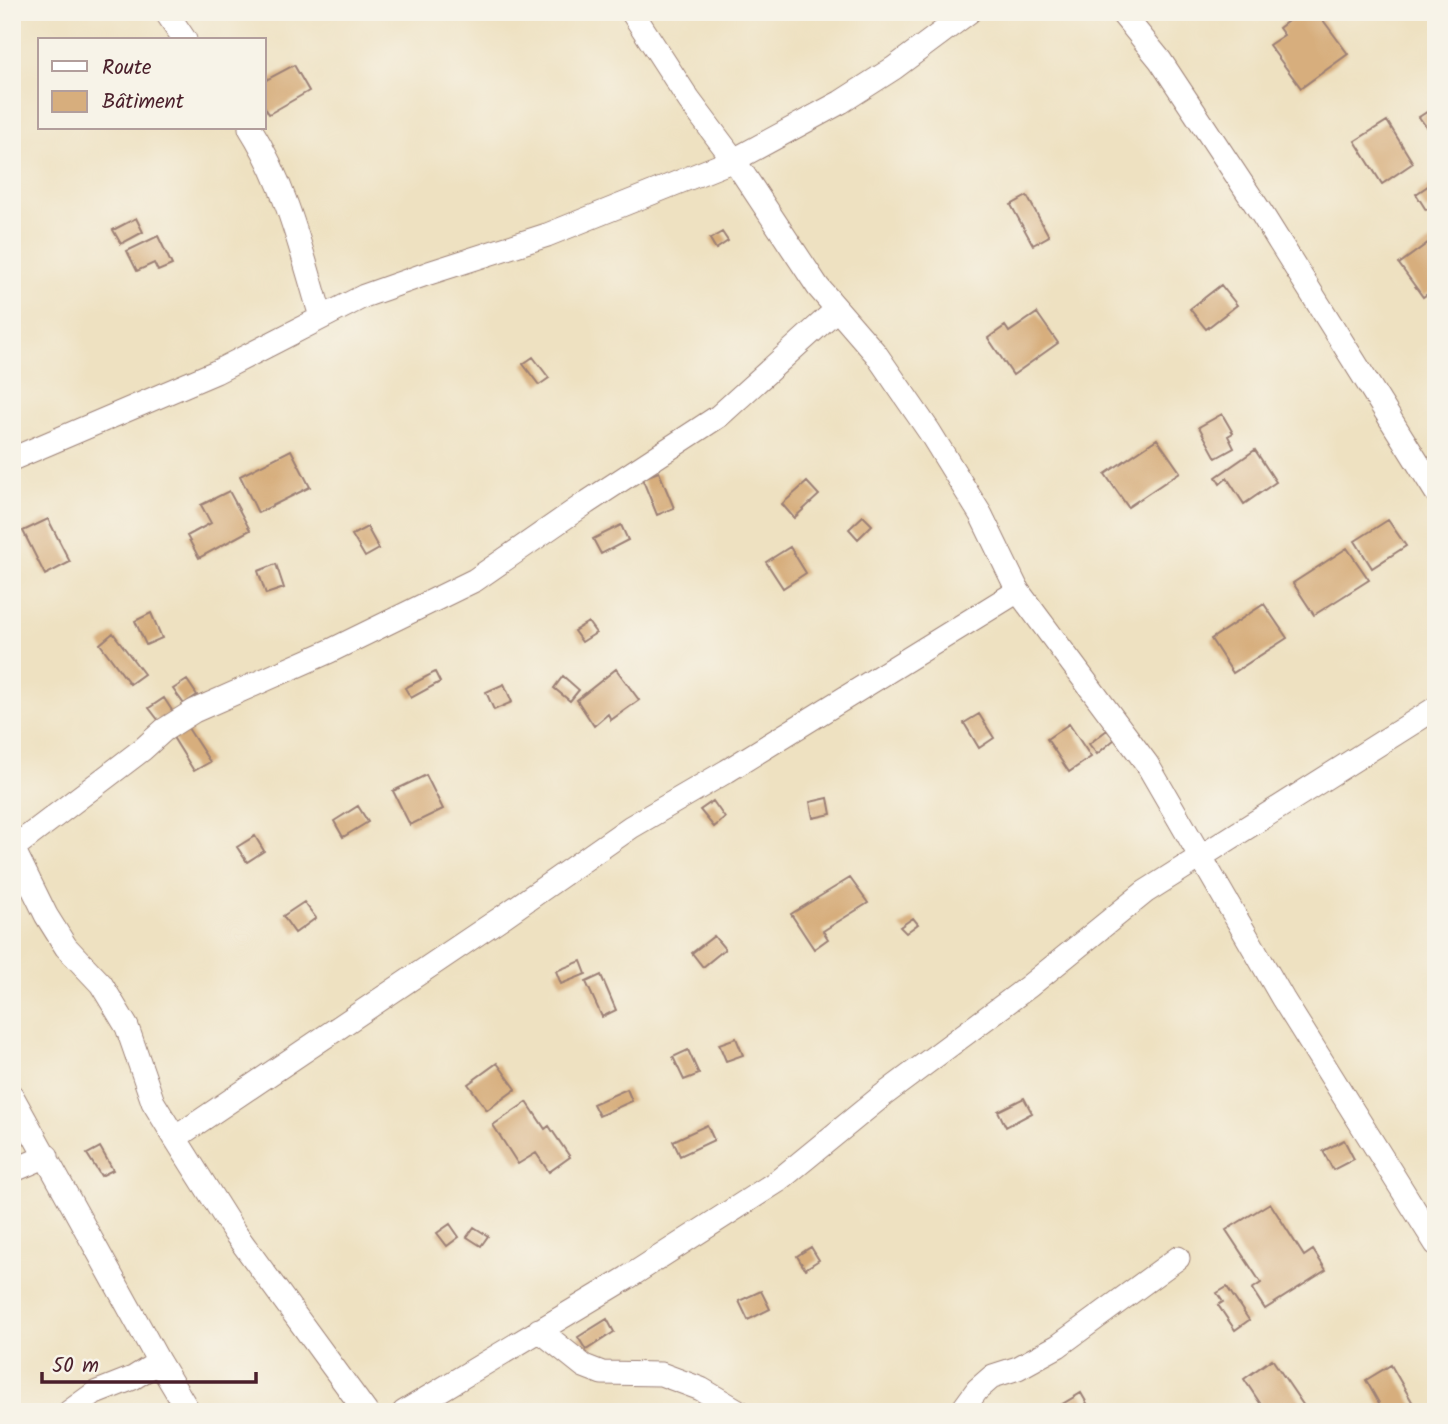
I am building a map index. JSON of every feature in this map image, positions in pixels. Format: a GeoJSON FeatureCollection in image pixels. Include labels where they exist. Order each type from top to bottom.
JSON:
{"type":"FeatureCollection","features":[{"type":"Feature","properties":{"kind":"street"},"geometry":{"type":"LineString","coordinates":[[166,12],[184,38]]}},
{"type":"Feature","properties":{"kind":"street"},"geometry":{"type":"LineString","coordinates":[[632,12],[689,100],[734,160],[818,286],[876,354],[929,432],[981,515],[1018,591],[1147,764],[1283,999],[1436,1244]]}},
{"type":"Feature","properties":{"kind":"street"},"geometry":{"type":"LineString","coordinates":[[13,458],[216,372],[364,296],[547,235],[734,160],[841,102],[894,68],[969,12]]}},
{"type":"Feature","properties":{"kind":"street"},"geometry":{"type":"LineString","coordinates":[[1121,12],[1160,61],[1262,214],[1436,492]]}},
{"type":"Feature","properties":{"kind":"street"},"geometry":{"type":"LineString","coordinates":[[251,130],[265,152],[293,223],[321,317]]}},
{"type":"Feature","properties":{"kind":"street"},"geometry":{"type":"LineString","coordinates":[[366,1412],[235,1233],[175,1138],[153,1102],[127,1027],[101,984],[66,947],[46,915],[13,847],[143,749],[164,730],[194,710],[330,651],[475,580],[719,416],[837,309]]}},
{"type":"Feature","properties":{"kind":"street"},"geometry":{"type":"LineString","coordinates":[[175,1138],[631,827],[727,771],[1018,591]]}},
{"type":"Feature","properties":{"kind":"street"},"geometry":{"type":"LineString","coordinates":[[404,1412],[627,1278],[778,1181],[882,1096],[1028,987],[1145,892],[1436,708]]}},
{"type":"Feature","properties":{"kind":"street"},"geometry":{"type":"LineString","coordinates":[[12,1096],[189,1412]]}},
{"type":"Feature","properties":{"kind":"street"},"geometry":{"type":"LineString","coordinates":[[12,1171],[47,1156]]}},
{"type":"Feature","properties":{"kind":"street"},"geometry":{"type":"LineString","coordinates":[[961,1412],[977,1390],[993,1376],[1018,1368],[1058,1346],[1178,1258]]}},
{"type":"Feature","properties":{"kind":"street"},"geometry":{"type":"LineString","coordinates":[[539,1330],[584,1366],[602,1373],[661,1374],[701,1389],[740,1412]]}},
{"type":"Feature","properties":{"kind":"street"},"geometry":{"type":"LineString","coordinates":[[69,1412],[95,1393],[133,1378],[159,1362]]}},
{"type":"Feature","properties":{"kind":"building"},"geometry":{"type":"Polygon","coordinates":[[[1300,12],[1305,19],[1317,12],[1348,54],[1301,88],[1269,45],[1284,35],[1279,28],[1300,12]]]}},
{"type":"Feature","properties":{"kind":"building"},"geometry":{"type":"Polygon","coordinates":[[[294,65],[309,91],[269,114],[266,109],[266,80],[294,65]]]}},
{"type":"Feature","properties":{"kind":"building"},"geometry":{"type":"Polygon","coordinates":[[[1436,106],[1436,140],[1419,117],[1436,106]]]}},
{"type":"Feature","properties":{"kind":"building"},"geometry":{"type":"Polygon","coordinates":[[[1387,121],[1413,163],[1382,184],[1355,141],[1387,121]]]}},
{"type":"Feature","properties":{"kind":"building"},"geometry":{"type":"Polygon","coordinates":[[[1431,184],[1436,192],[1436,204],[1426,210],[1416,194],[1431,184]]]}},
{"type":"Feature","properties":{"kind":"building"},"geometry":{"type":"Polygon","coordinates":[[[1027,196],[1049,236],[1033,245],[1011,205],[1027,196]]]}},
{"type":"Feature","properties":{"kind":"building"},"geometry":{"type":"Polygon","coordinates":[[[136,218],[143,232],[121,244],[113,230],[136,218]]]}},
{"type":"Feature","properties":{"kind":"building"},"geometry":{"type":"Polygon","coordinates":[[[722,232],[728,241],[716,249],[710,239],[722,232]]]}},
{"type":"Feature","properties":{"kind":"building"},"geometry":{"type":"Polygon","coordinates":[[[158,236],[172,265],[158,271],[154,263],[137,271],[127,251],[158,236]]]}},
{"type":"Feature","properties":{"kind":"building"},"geometry":{"type":"Polygon","coordinates":[[[1436,237],[1436,288],[1423,297],[1399,264],[1436,237]]]}},
{"type":"Feature","properties":{"kind":"building"},"geometry":{"type":"Polygon","coordinates":[[[1221,285],[1237,305],[1206,329],[1190,309],[1221,285]]]}},
{"type":"Feature","properties":{"kind":"building"},"geometry":{"type":"Polygon","coordinates":[[[1037,313],[1058,343],[1013,375],[988,338],[1005,326],[1009,332],[1037,313]]]}},
{"type":"Feature","properties":{"kind":"building"},"geometry":{"type":"Polygon","coordinates":[[[533,357],[549,378],[539,385],[523,364],[533,357]]]}},
{"type":"Feature","properties":{"kind":"building"},"geometry":{"type":"Polygon","coordinates":[[[1222,414],[1233,433],[1228,436],[1234,448],[1216,458],[1199,427],[1222,414]]]}},
{"type":"Feature","properties":{"kind":"building"},"geometry":{"type":"Polygon","coordinates":[[[1157,439],[1180,472],[1128,507],[1105,474],[1157,439]]]}},
{"type":"Feature","properties":{"kind":"building"},"geometry":{"type":"Polygon","coordinates":[[[291,450],[310,487],[258,513],[240,476],[291,450]]]}},
{"type":"Feature","properties":{"kind":"building"},"geometry":{"type":"Polygon","coordinates":[[[1255,450],[1276,482],[1244,504],[1227,478],[1220,484],[1216,477],[1255,450]]]}},
{"type":"Feature","properties":{"kind":"building"},"geometry":{"type":"Polygon","coordinates":[[[659,472],[674,508],[657,515],[642,478],[659,472]]]}},
{"type":"Feature","properties":{"kind":"building"},"geometry":{"type":"Polygon","coordinates":[[[807,482],[819,495],[794,518],[782,504],[807,482]]]}},
{"type":"Feature","properties":{"kind":"building"},"geometry":{"type":"Polygon","coordinates":[[[229,491],[250,530],[199,558],[187,536],[211,523],[201,505],[229,491]]]}},
{"type":"Feature","properties":{"kind":"building"},"geometry":{"type":"Polygon","coordinates":[[[863,516],[872,525],[858,539],[849,529],[863,516]]]}},
{"type":"Feature","properties":{"kind":"building"},"geometry":{"type":"Polygon","coordinates":[[[48,519],[70,562],[45,575],[23,531],[48,519]]]}},
{"type":"Feature","properties":{"kind":"building"},"geometry":{"type":"Polygon","coordinates":[[[1388,520],[1406,546],[1372,568],[1355,541],[1388,520]]]}},
{"type":"Feature","properties":{"kind":"building"},"geometry":{"type":"Polygon","coordinates":[[[621,525],[628,540],[601,554],[593,539],[621,525]]]}},
{"type":"Feature","properties":{"kind":"building"},"geometry":{"type":"Polygon","coordinates":[[[367,527],[379,549],[365,557],[352,535],[367,527]]]}},
{"type":"Feature","properties":{"kind":"building"},"geometry":{"type":"Polygon","coordinates":[[[790,547],[806,573],[783,588],[766,562],[790,547]]]}},
{"type":"Feature","properties":{"kind":"building"},"geometry":{"type":"Polygon","coordinates":[[[1347,548],[1369,580],[1314,615],[1293,583],[1347,548]]]}},
{"type":"Feature","properties":{"kind":"building"},"geometry":{"type":"Polygon","coordinates":[[[276,564],[284,588],[266,594],[258,571],[276,564]]]}},
{"type":"Feature","properties":{"kind":"building"},"geometry":{"type":"Polygon","coordinates":[[[1264,604],[1287,638],[1233,673],[1211,639],[1264,604]]]}},
{"type":"Feature","properties":{"kind":"building"},"geometry":{"type":"Polygon","coordinates":[[[151,613],[162,638],[146,645],[135,621],[151,613]]]}},
{"type":"Feature","properties":{"kind":"building"},"geometry":{"type":"Polygon","coordinates":[[[588,622],[596,633],[582,642],[574,631],[588,622]]]}},
{"type":"Feature","properties":{"kind":"building"},"geometry":{"type":"Polygon","coordinates":[[[113,633],[144,674],[130,684],[100,644],[113,633]]]}},
{"type":"Feature","properties":{"kind":"building"},"geometry":{"type":"Polygon","coordinates":[[[616,669],[639,700],[611,720],[608,714],[594,726],[577,700],[616,669]]]}},
{"type":"Feature","properties":{"kind":"building"},"geometry":{"type":"Polygon","coordinates":[[[435,672],[440,682],[411,698],[405,688],[435,672]]]}},
{"type":"Feature","properties":{"kind":"building"},"geometry":{"type":"Polygon","coordinates":[[[563,676],[579,690],[570,701],[554,688],[563,676]]]}},
{"type":"Feature","properties":{"kind":"building"},"geometry":{"type":"Polygon","coordinates":[[[187,680],[197,695],[184,704],[173,689],[187,680]]]}},
{"type":"Feature","properties":{"kind":"building"},"geometry":{"type":"Polygon","coordinates":[[[504,684],[512,702],[494,710],[486,692],[504,684]]]}},
{"type":"Feature","properties":{"kind":"building"},"geometry":{"type":"Polygon","coordinates":[[[164,698],[173,712],[159,721],[149,708],[164,698]]]}},
{"type":"Feature","properties":{"kind":"building"},"geometry":{"type":"Polygon","coordinates":[[[979,714],[994,738],[979,748],[964,723],[979,714]]]}},
{"type":"Feature","properties":{"kind":"building"},"geometry":{"type":"Polygon","coordinates":[[[1069,724],[1091,757],[1069,772],[1047,739],[1069,724]]]}},
{"type":"Feature","properties":{"kind":"building"},"geometry":{"type":"Polygon","coordinates":[[[186,725],[210,762],[194,771],[171,734],[186,725]]]}},
{"type":"Feature","properties":{"kind":"building"},"geometry":{"type":"Polygon","coordinates":[[[1107,730],[1115,739],[1097,754],[1089,744],[1107,730]]]}},
{"type":"Feature","properties":{"kind":"building"},"geometry":{"type":"Polygon","coordinates":[[[426,775],[443,809],[410,825],[393,791],[426,775]]]}},
{"type":"Feature","properties":{"kind":"building"},"geometry":{"type":"Polygon","coordinates":[[[828,798],[831,814],[813,818],[810,802],[828,798]]]}},
{"type":"Feature","properties":{"kind":"building"},"geometry":{"type":"Polygon","coordinates":[[[713,801],[725,818],[714,827],[700,810],[713,801]]]}},
{"type":"Feature","properties":{"kind":"building"},"geometry":{"type":"Polygon","coordinates":[[[358,806],[368,822],[343,837],[334,821],[358,806]]]}},
{"type":"Feature","properties":{"kind":"building"},"geometry":{"type":"Polygon","coordinates":[[[255,836],[264,851],[247,862],[237,847],[255,836]]]}},
{"type":"Feature","properties":{"kind":"building"},"geometry":{"type":"Polygon","coordinates":[[[850,878],[868,903],[823,931],[828,939],[814,949],[791,914],[850,878]]]}},
{"type":"Feature","properties":{"kind":"building"},"geometry":{"type":"Polygon","coordinates":[[[304,902],[316,918],[295,933],[283,916],[304,902]]]}},
{"type":"Feature","properties":{"kind":"building"},"geometry":{"type":"Polygon","coordinates":[[[913,918],[918,924],[906,933],[900,927],[913,918]]]}},
{"type":"Feature","properties":{"kind":"building"},"geometry":{"type":"Polygon","coordinates":[[[714,936],[725,949],[703,967],[692,953],[714,936]]]}},
{"type":"Feature","properties":{"kind":"building"},"geometry":{"type":"Polygon","coordinates":[[[581,961],[586,974],[561,984],[556,971],[581,961]]]}},
{"type":"Feature","properties":{"kind":"building"},"geometry":{"type":"Polygon","coordinates":[[[601,975],[616,1010],[602,1017],[586,982],[601,975]]]}},
{"type":"Feature","properties":{"kind":"building"},"geometry":{"type":"Polygon","coordinates":[[[736,1038],[743,1055],[726,1061],[719,1044],[736,1038]]]}},
{"type":"Feature","properties":{"kind":"building"},"geometry":{"type":"Polygon","coordinates":[[[688,1050],[699,1074],[684,1080],[673,1057],[688,1050]]]}},
{"type":"Feature","properties":{"kind":"building"},"geometry":{"type":"Polygon","coordinates":[[[497,1063],[516,1089],[487,1110],[468,1084],[497,1063]]]}},
{"type":"Feature","properties":{"kind":"building"},"geometry":{"type":"Polygon","coordinates":[[[627,1089],[632,1101],[599,1116],[593,1104],[627,1089]]]}},
{"type":"Feature","properties":{"kind":"building"},"geometry":{"type":"Polygon","coordinates":[[[1024,1098],[1032,1113],[1006,1127],[998,1111],[1024,1098]]]}},
{"type":"Feature","properties":{"kind":"building"},"geometry":{"type":"Polygon","coordinates":[[[527,1102],[545,1129],[549,1126],[570,1157],[549,1172],[536,1153],[518,1164],[493,1125],[527,1102]]]}},
{"type":"Feature","properties":{"kind":"building"},"geometry":{"type":"Polygon","coordinates":[[[707,1125],[714,1140],[680,1156],[673,1141],[707,1125]]]}},
{"type":"Feature","properties":{"kind":"building"},"geometry":{"type":"Polygon","coordinates":[[[1344,1140],[1354,1159],[1333,1170],[1323,1151],[1344,1140]]]}},
{"type":"Feature","properties":{"kind":"building"},"geometry":{"type":"Polygon","coordinates":[[[100,1147],[113,1170],[101,1176],[87,1154],[100,1147]]]}},
{"type":"Feature","properties":{"kind":"building"},"geometry":{"type":"Polygon","coordinates":[[[1270,1203],[1304,1256],[1313,1250],[1326,1270],[1265,1309],[1252,1289],[1261,1283],[1226,1230],[1270,1203]]]}},
{"type":"Feature","properties":{"kind":"building"},"geometry":{"type":"Polygon","coordinates":[[[450,1224],[459,1237],[447,1246],[437,1233],[450,1224]]]}},
{"type":"Feature","properties":{"kind":"building"},"geometry":{"type":"Polygon","coordinates":[[[474,1227],[488,1236],[481,1246],[467,1237],[474,1227]]]}},
{"type":"Feature","properties":{"kind":"building"},"geometry":{"type":"Polygon","coordinates":[[[811,1247],[819,1260],[805,1269],[797,1256],[811,1247]]]}},
{"type":"Feature","properties":{"kind":"building"},"geometry":{"type":"Polygon","coordinates":[[[1227,1287],[1249,1320],[1235,1330],[1218,1305],[1223,1302],[1217,1293],[1227,1287]]]}},
{"type":"Feature","properties":{"kind":"building"},"geometry":{"type":"Polygon","coordinates":[[[761,1291],[770,1309],[748,1320],[739,1301],[761,1291]]]}},
{"type":"Feature","properties":{"kind":"building"},"geometry":{"type":"Polygon","coordinates":[[[607,1319],[614,1332],[586,1350],[578,1337],[607,1319]]]}},
{"type":"Feature","properties":{"kind":"building"},"geometry":{"type":"Polygon","coordinates":[[[1272,1359],[1308,1412],[1266,1412],[1244,1379],[1272,1359]]]}},
{"type":"Feature","properties":{"kind":"building"},"geometry":{"type":"Polygon","coordinates":[[[1391,1365],[1418,1412],[1384,1412],[1366,1380],[1391,1365]]]}},
{"type":"Feature","properties":{"kind":"building"},"geometry":{"type":"Polygon","coordinates":[[[1081,1393],[1092,1412],[1049,1412],[1081,1393]]]}}]}
